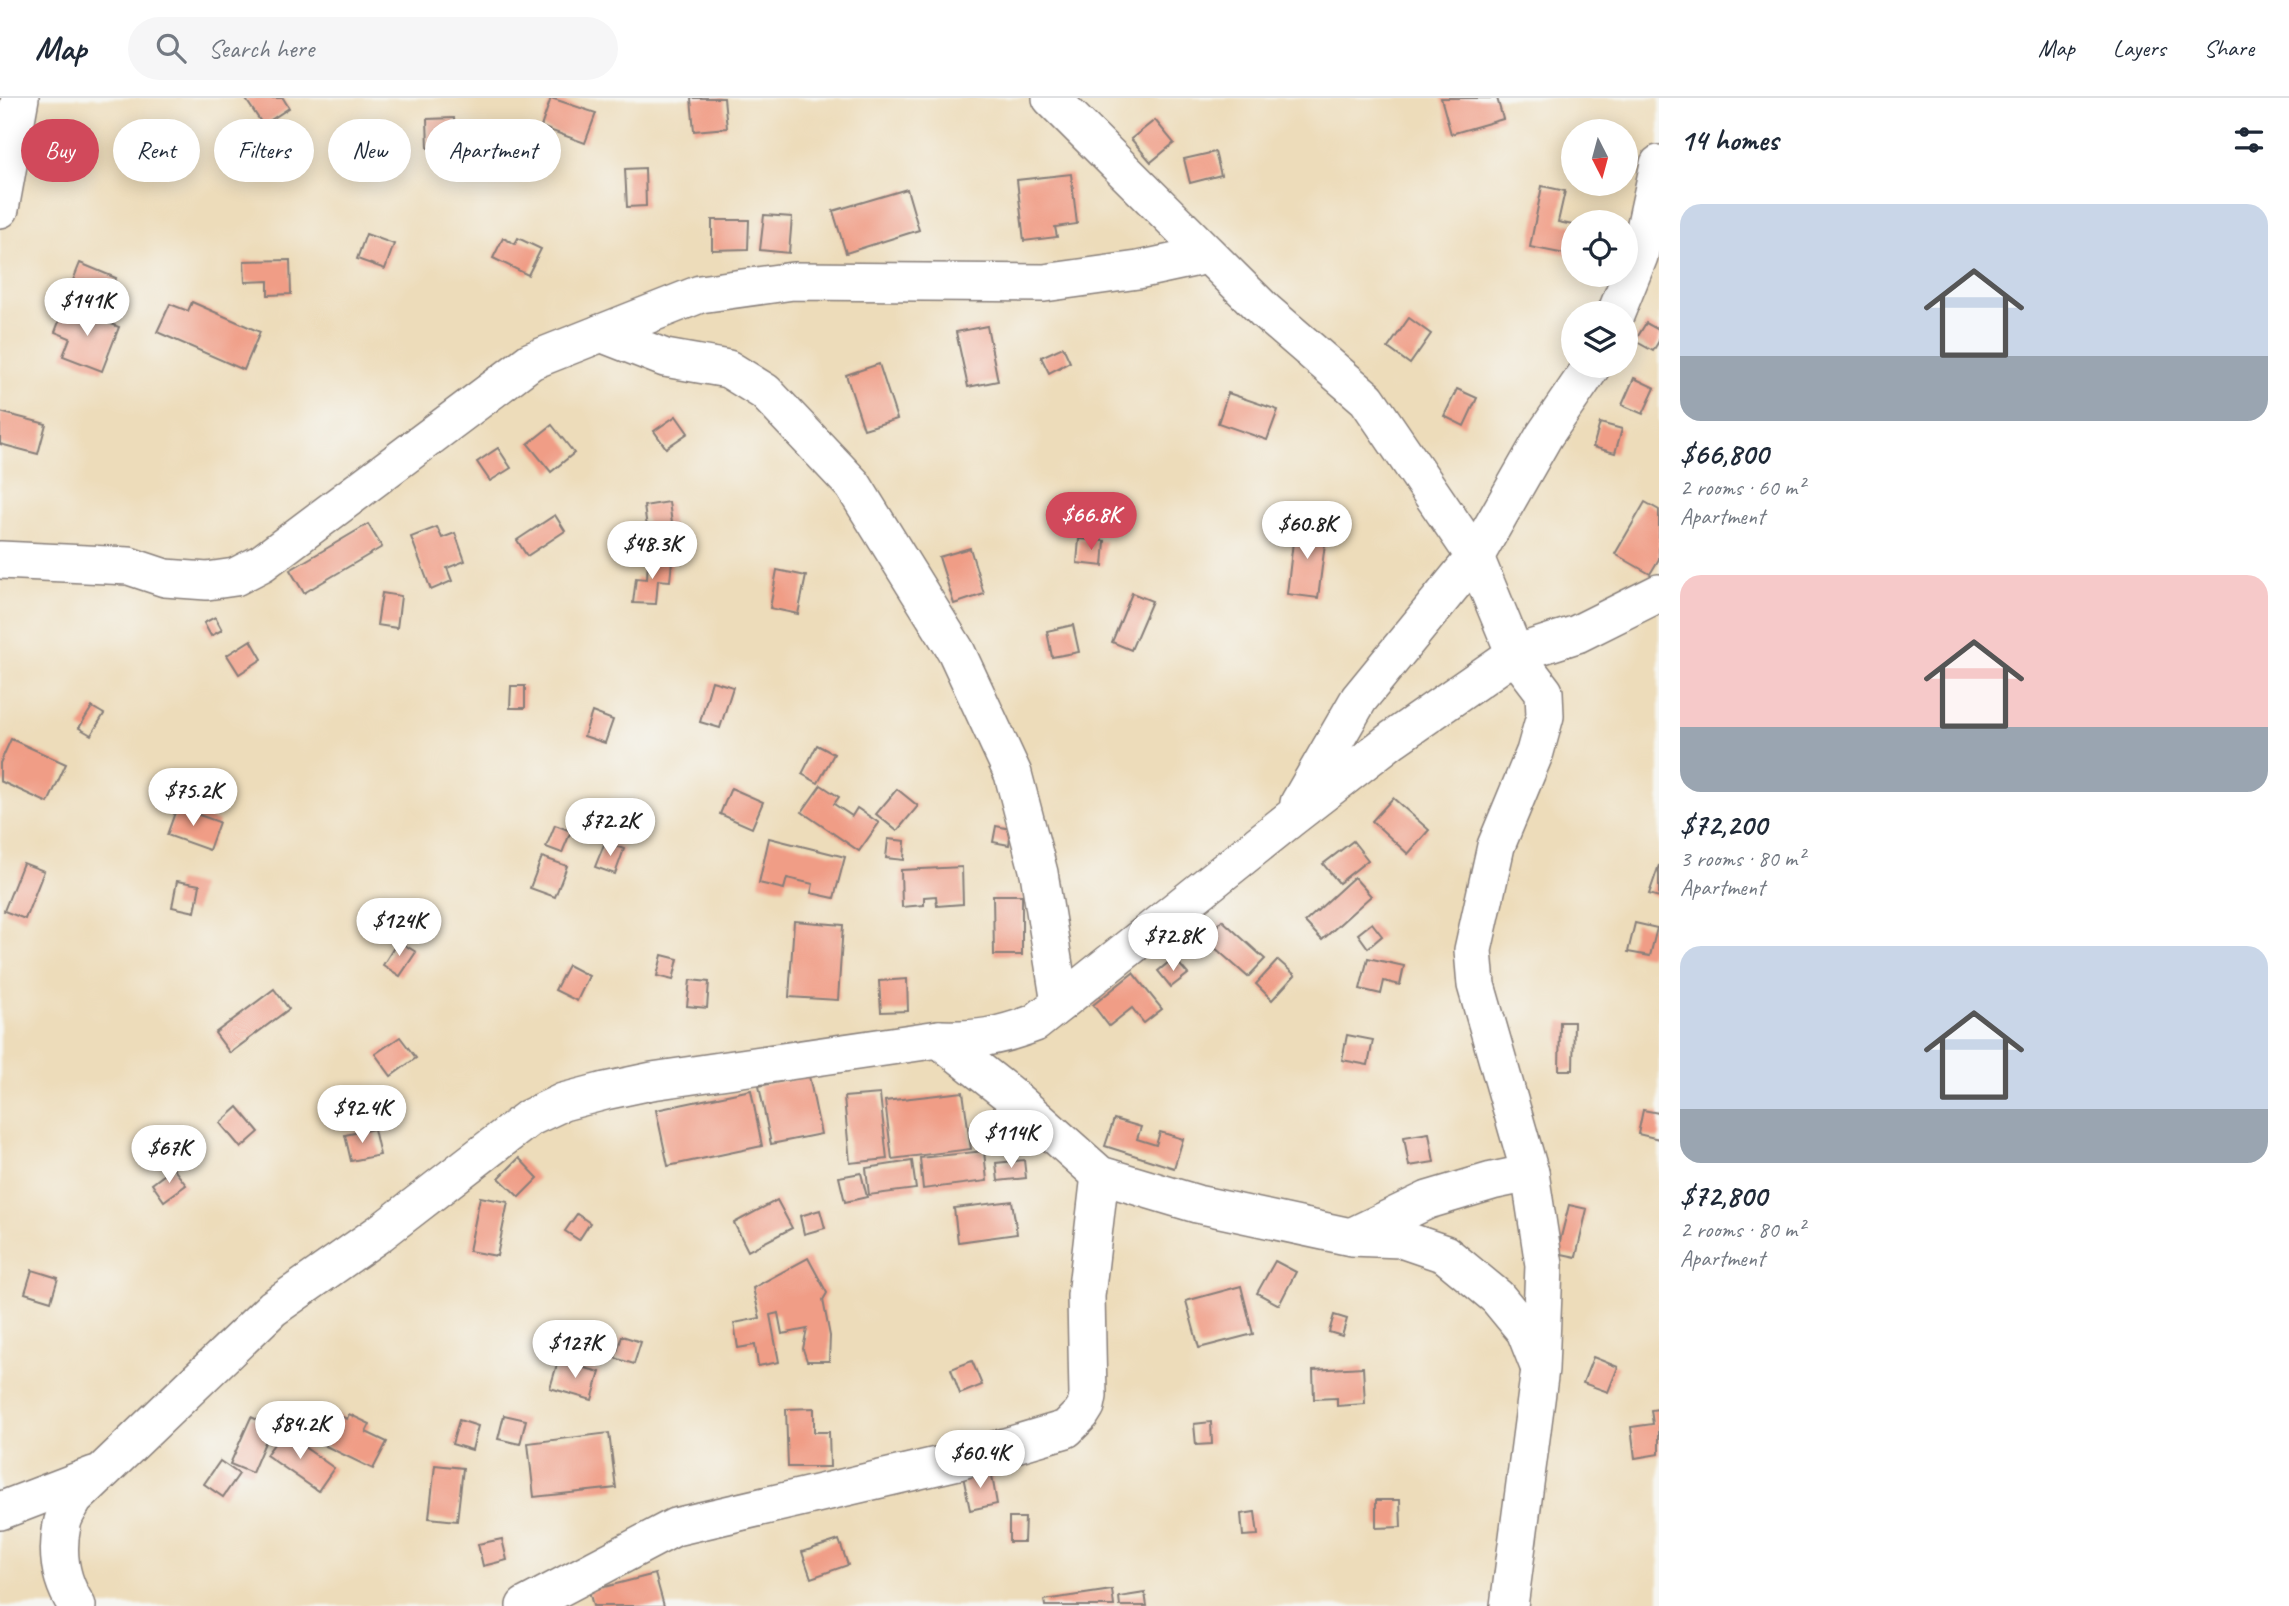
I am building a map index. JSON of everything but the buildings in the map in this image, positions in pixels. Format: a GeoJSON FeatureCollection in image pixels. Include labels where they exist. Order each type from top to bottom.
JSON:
{"type":"FeatureCollection","features":[{"type":"Feature","properties":{"kind":"street"},"geometry":{"type":"LineString","coordinates":[[0,209],[20,98]]}},
{"type":"Feature","properties":{"kind":"street"},"geometry":{"type":"LineString","coordinates":[[1051,98],[1265,311],[1367,399],[1475,557],[1516,654],[1544,692],[1545,716],[1535,752],[1496,846],[1473,950],[1476,985],[1530,1173],[1544,1265],[1540,1369],[1509,1606]]}},
{"type":"Feature","properties":{"kind":"street"},"geometry":{"type":"LineString","coordinates":[[1621,301],[1639,256],[1659,164]]}},
{"type":"Feature","properties":{"kind":"street"},"geometry":{"type":"LineString","coordinates":[[0,560],[129,566],[165,578],[206,581],[235,577],[262,563],[531,361],[700,294],[793,281],[1044,284],[1138,270],[1208,255]]}},
{"type":"Feature","properties":{"kind":"street"},"geometry":{"type":"LineString","coordinates":[[601,333],[665,358],[728,369],[765,392],[853,485],[956,651],[1013,774],[1039,873],[1060,1003]]}},
{"type":"Feature","properties":{"kind":"street"},"geometry":{"type":"LineString","coordinates":[[1290,819],[1359,699],[1475,557],[1544,436],[1584,378]]}},
{"type":"Feature","properties":{"kind":"street"},"geometry":{"type":"LineString","coordinates":[[77,1606],[67,1591],[60,1568],[62,1523],[74,1499],[273,1308],[380,1233],[528,1118],[562,1102],[652,1082],[939,1039],[971,1040],[1003,1035],[1035,1023],[1290,819],[1393,740],[1516,654],[1577,634],[1659,593]]}},
{"type":"Feature","properties":{"kind":"street"},"geometry":{"type":"LineString","coordinates":[[939,1039],[1010,1095],[1100,1175],[1196,1204],[1351,1237],[1401,1239],[1446,1254],[1497,1297],[1525,1331],[1540,1369]]}},
{"type":"Feature","properties":{"kind":"street"},"geometry":{"type":"LineString","coordinates":[[1351,1237],[1428,1200],[1530,1173]]}},
{"type":"Feature","properties":{"kind":"street"},"geometry":{"type":"LineString","coordinates":[[525,1606],[674,1527],[958,1461],[1066,1429],[1081,1413],[1088,1396],[1086,1296],[1100,1175]]}},
{"type":"Feature","properties":{"kind":"street"},"geometry":{"type":"LineString","coordinates":[[0,1511],[102,1471]]}}]}
